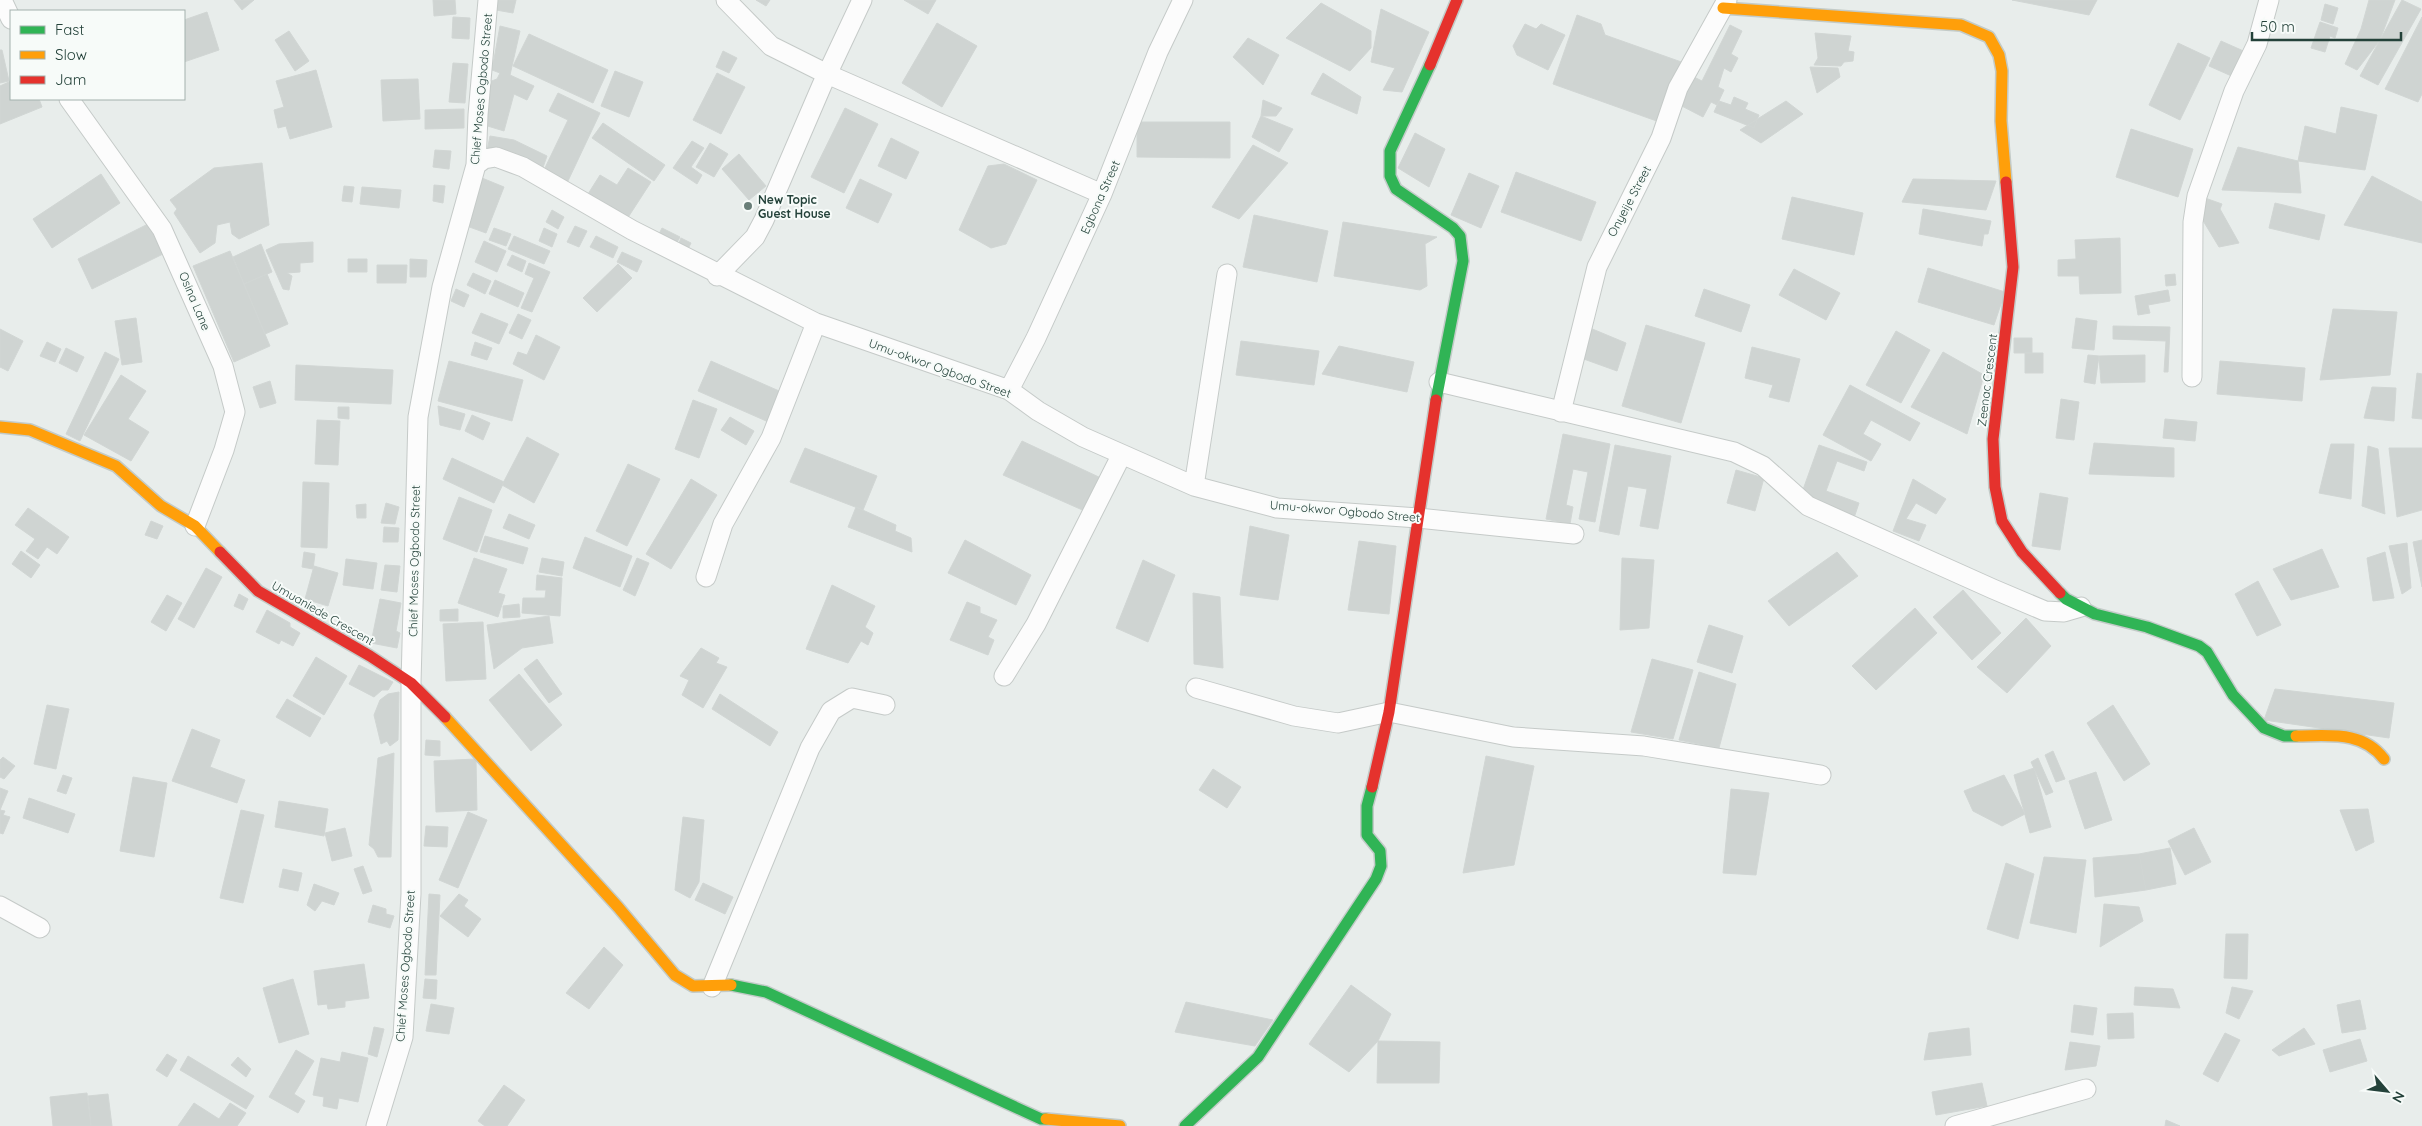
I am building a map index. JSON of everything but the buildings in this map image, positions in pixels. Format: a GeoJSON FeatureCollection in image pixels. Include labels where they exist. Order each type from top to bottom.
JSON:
{"type":"FeatureCollection","features":[{"type":"Feature","properties":{"kind":"street"},"geometry":{"type":"LineString","coordinates":[[2,0],[10,17]]}},
{"type":"Feature","properties":{"kind":"street","name":"Chief Moses Ogbodo Street"},"geometry":{"type":"LineString","coordinates":[[376,1126],[403,1037],[411,894],[412,683],[418,417],[442,287],[476,165],[478,115],[488,0]]}},
{"type":"Feature","properties":{"kind":"street"},"geometry":{"type":"LineString","coordinates":[[726,0],[771,46],[827,74],[1102,194]]}},
{"type":"Feature","properties":{"kind":"street"},"geometry":{"type":"LineString","coordinates":[[717,276],[754,237],[862,0]]}},
{"type":"Feature","properties":{"kind":"street","name":"Egbona Street"},"geometry":{"type":"LineString","coordinates":[[1008,390],[1036,338],[1102,194],[1158,52],[1183,0]]}},
{"type":"Feature","properties":{"kind":"street"},"geometry":{"type":"LineString","coordinates":[[1186,1126],[1258,1057],[1376,879],[1381,866],[1380,851],[1367,835],[1368,806],[1389,712],[1439,382],[1463,261],[1460,236],[1453,228],[1396,189],[1390,176],[1390,151],[1457,0]]}},
{"type":"Feature","properties":{"kind":"street"},"geometry":{"type":"LineString","coordinates":[[2192,377],[2193,222],[2197,196],[2234,91],[2257,44],[2269,0]]}},
{"type":"Feature","properties":{"kind":"street","name":"Onyeije Street"},"geometry":{"type":"LineString","coordinates":[[1561,412],[1597,267],[1652,157],[1678,88],[1725,4]]}},
{"type":"Feature","properties":{"kind":"street","name":"Zeenac Crescent"},"geometry":{"type":"LineString","coordinates":[[1725,4],[1763,12],[1961,25],[1980,31],[1989,37],[1995,46],[2002,71],[2001,121],[2013,267],[1993,439],[1994,487],[2002,522],[2022,552],[2066,600],[2095,614],[2147,627],[2199,646],[2207,652],[2233,695],[2264,728],[2274,734],[2284,736],[2337,736],[2359,739],[2375,747],[2384,758]]}},
{"type":"Feature","properties":{"kind":"street","name":"Osina Lane"},"geometry":{"type":"LineString","coordinates":[[70,100],[162,229],[223,366],[235,412],[224,450],[195,526]]}},
{"type":"Feature","properties":{"kind":"street","name":"Umu-okwor Ogbodo Street"},"geometry":{"type":"LineString","coordinates":[[476,165],[484,159],[496,157],[523,167],[632,230],[717,276],[816,324],[1008,390],[1075,433],[1121,456],[1194,486],[1277,508],[1418,518],[1574,534]]}},
{"type":"Feature","properties":{"kind":"street"},"geometry":{"type":"LineString","coordinates":[[1194,486],[1227,274]]}},
{"type":"Feature","properties":{"kind":"street"},"geometry":{"type":"LineString","coordinates":[[706,577],[723,524],[771,438],[816,324]]}},
{"type":"Feature","properties":{"kind":"street"},"geometry":{"type":"LineString","coordinates":[[1439,382],[1734,452],[1763,466],[1808,506],[1993,589],[2045,611],[2064,612],[2081,607]]}},
{"type":"Feature","properties":{"kind":"street","name":"Umuaniede Crescent"},"geometry":{"type":"LineString","coordinates":[[0,427],[30,430],[116,466],[161,506],[195,526],[258,591],[370,656],[412,683],[467,739],[618,907],[674,975],[693,986],[736,985],[766,992],[1041,1119],[1120,1126]]}},
{"type":"Feature","properties":{"kind":"street"},"geometry":{"type":"LineString","coordinates":[[1004,676],[1036,624],[1121,456]]}},
{"type":"Feature","properties":{"kind":"street"},"geometry":{"type":"LineString","coordinates":[[1196,688],[1294,716],[1338,723],[1389,712],[1513,737],[1644,746],[1821,775]]}},
{"type":"Feature","properties":{"kind":"street"},"geometry":{"type":"LineString","coordinates":[[712,987],[810,748],[831,711],[852,698],[885,705]]}},
{"type":"Feature","properties":{"kind":"street"},"geometry":{"type":"LineString","coordinates":[[0,906],[40,928]]}},
{"type":"Feature","properties":{"kind":"street"},"geometry":{"type":"LineString","coordinates":[[1955,1126],[2086,1089]]}},
{"type":"Feature","properties":{"kind":"traffic: fast"},"geometry":{"type":"LineString","coordinates":[[1430,65],[1390,151],[1390,176],[1396,189],[1453,228],[1460,236],[1463,261],[1436,400]]}},
{"type":"Feature","properties":{"kind":"traffic: fast"},"geometry":{"type":"LineString","coordinates":[[2060,593],[2066,599],[2095,614],[2147,627],[2199,646],[2207,652],[2233,695],[2264,728],[2284,736],[2296,736]]}},
{"type":"Feature","properties":{"kind":"traffic: fast"},"geometry":{"type":"LineString","coordinates":[[1185,1126],[1258,1057],[1376,879],[1381,866],[1380,851],[1367,835],[1367,806],[1372,787]]}},
{"type":"Feature","properties":{"kind":"traffic: fast"},"geometry":{"type":"LineString","coordinates":[[731,985],[766,992],[1041,1119],[1046,1119]]}},
{"type":"Feature","properties":{"kind":"traffic: slow"},"geometry":{"type":"LineString","coordinates":[[1723,8],[1961,25],[1989,37],[1999,55],[2002,71],[2001,121],[2006,182]]}},
{"type":"Feature","properties":{"kind":"traffic: slow"},"geometry":{"type":"LineString","coordinates":[[0,427],[30,430],[116,466],[161,506],[195,526],[220,552]]}},
{"type":"Feature","properties":{"kind":"traffic: slow"},"geometry":{"type":"LineString","coordinates":[[445,717],[618,907],[675,975],[693,986],[731,985]]}},
{"type":"Feature","properties":{"kind":"traffic: slow"},"geometry":{"type":"LineString","coordinates":[[2296,736],[2333,736],[2355,739],[2366,743],[2384,759]]}},
{"type":"Feature","properties":{"kind":"traffic: slow"},"geometry":{"type":"LineString","coordinates":[[1046,1119],[1120,1126]]}},
{"type":"Feature","properties":{"kind":"traffic: jam"},"geometry":{"type":"LineString","coordinates":[[1430,65],[1457,0]]}},
{"type":"Feature","properties":{"kind":"traffic: jam"},"geometry":{"type":"LineString","coordinates":[[2006,182],[2013,267],[1993,439],[1995,487],[2002,521],[2022,552],[2060,593]]}},
{"type":"Feature","properties":{"kind":"traffic: jam"},"geometry":{"type":"LineString","coordinates":[[1372,787],[1389,712],[1436,400]]}},
{"type":"Feature","properties":{"kind":"traffic: jam"},"geometry":{"type":"LineString","coordinates":[[220,552],[258,591],[370,656],[411,683],[445,717]]}},
{"type":"Feature","properties":{"kind":"place","name":"New Topic Guest House"},"geometry":{"type":"Point","coordinates":[748,206]}}]}
